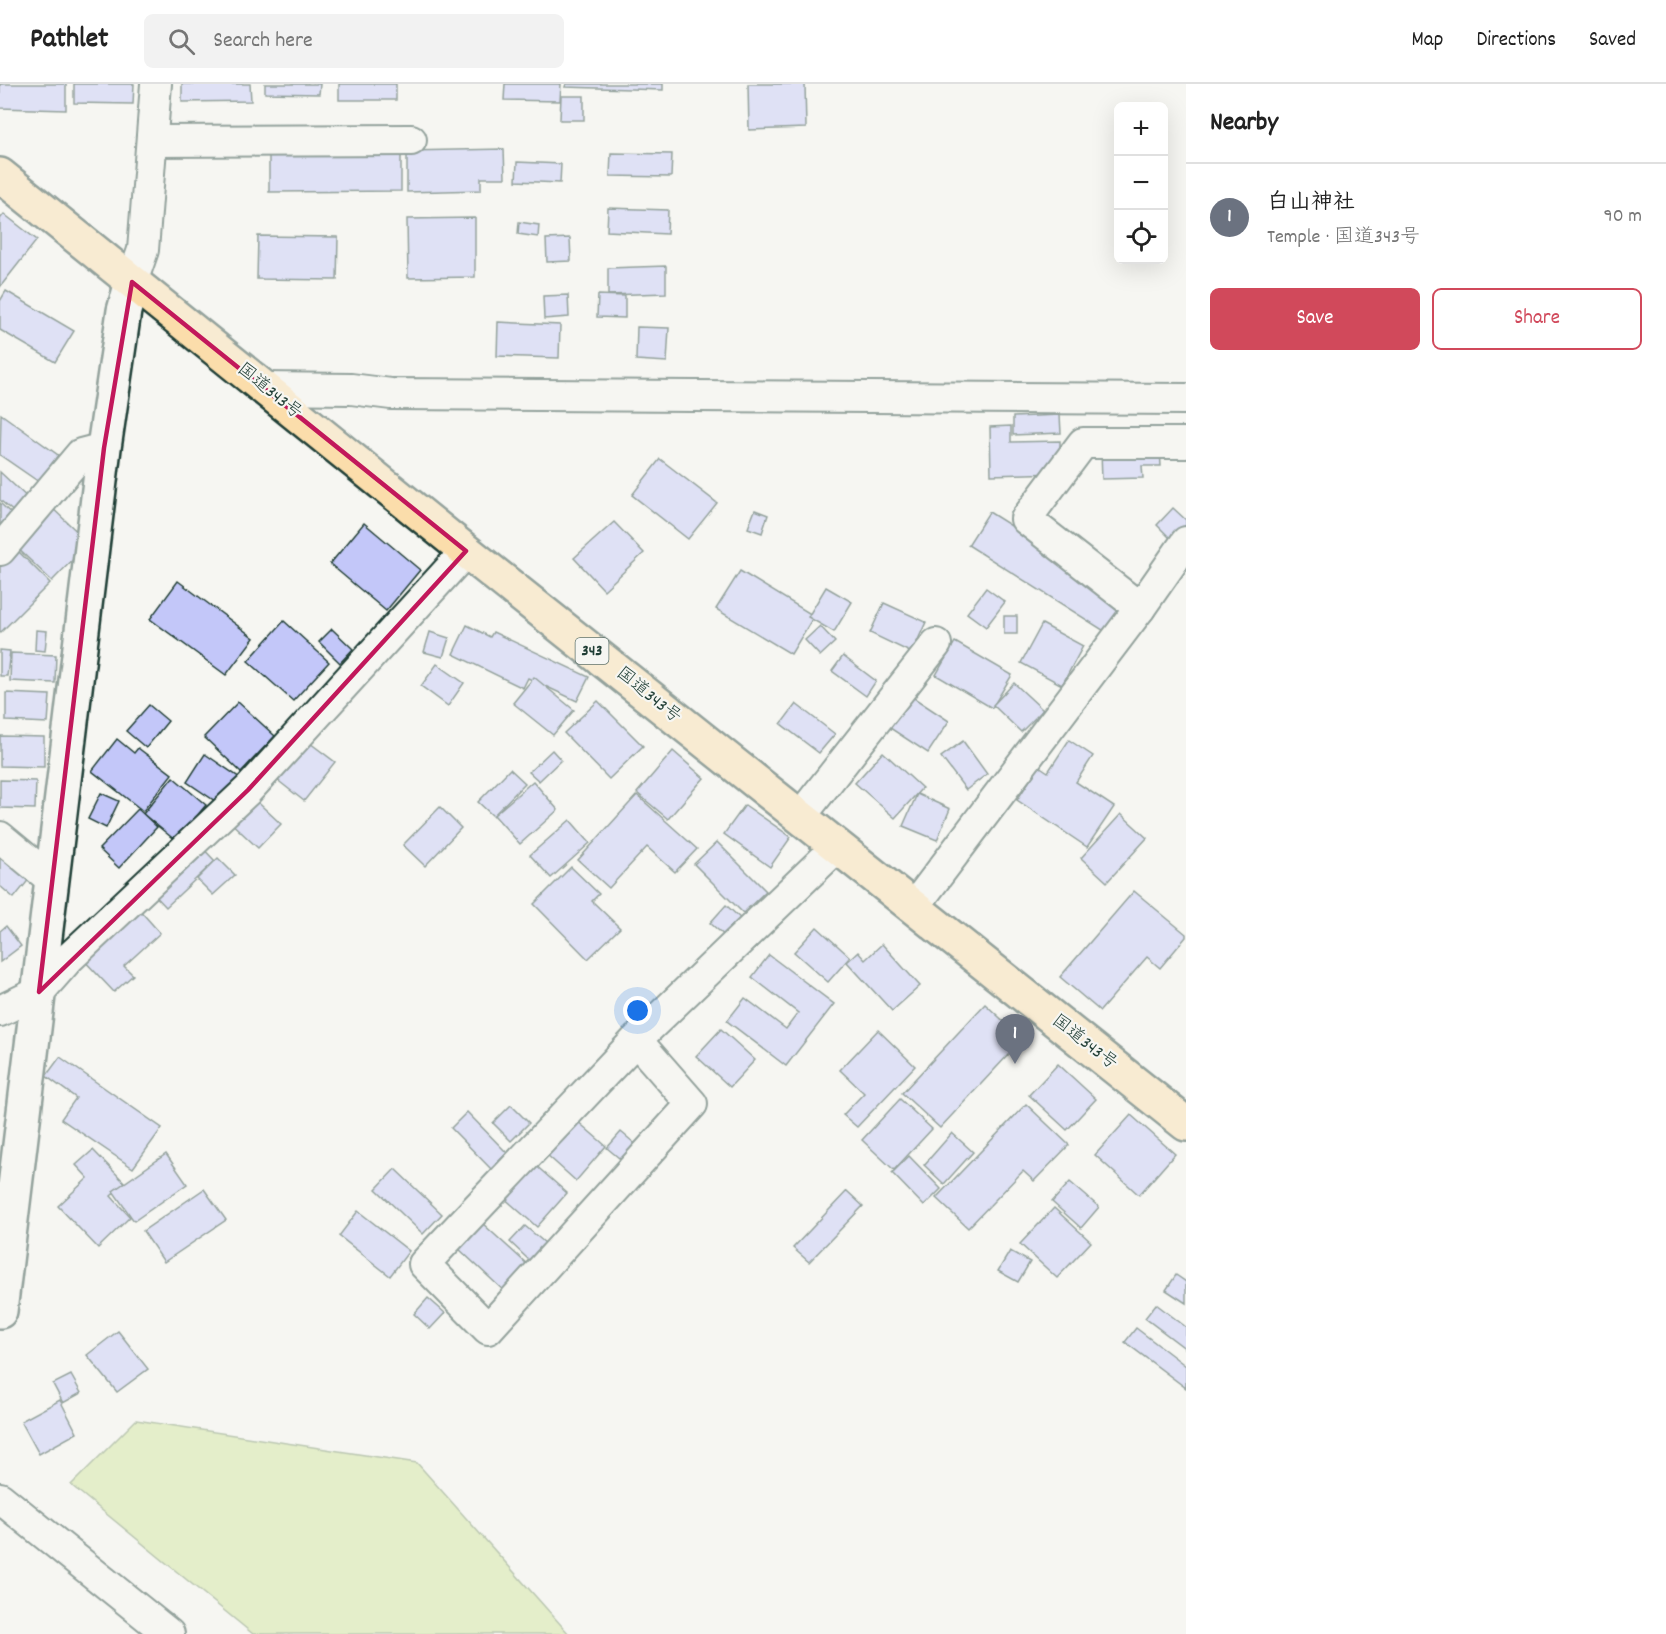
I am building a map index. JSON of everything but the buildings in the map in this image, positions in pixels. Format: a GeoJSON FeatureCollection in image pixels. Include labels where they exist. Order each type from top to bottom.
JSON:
{"type":"FeatureCollection","features":[{"type":"Feature","properties":{"kind":"highway","name":"国道343号"},"geometry":{"type":"LineString","coordinates":[[0,175],[466,551],[1186,1124]]}},
{"type":"Feature","properties":{"kind":"street"},"geometry":{"type":"LineString","coordinates":[[0,1311],[104,448],[124,311],[143,250],[156,84]]}},
{"type":"Feature","properties":{"kind":"street"},"geometry":{"type":"LineString","coordinates":[[152,141],[411,140]]}},
{"type":"Feature","properties":{"kind":"street"},"geometry":{"type":"LineString","coordinates":[[264,388],[351,389],[403,394],[1186,399]]}},
{"type":"Feature","properties":{"kind":"street"},"geometry":{"type":"LineString","coordinates":[[1140,608],[1026,519],[1083,443],[1186,443]]}},
{"type":"Feature","properties":{"kind":"street"},"geometry":{"type":"LineString","coordinates":[[0,550],[81,454],[104,448]]}},
{"type":"Feature","properties":{"kind":"street"},"geometry":{"type":"LineString","coordinates":[[913,908],[1140,608],[1186,542]]}},
{"type":"Feature","properties":{"kind":"street"},"geometry":{"type":"LineString","coordinates":[[0,1011],[39,992],[69,958],[248,790],[466,551]]}},
{"type":"Feature","properties":{"kind":"street"},"geometry":{"type":"LineString","coordinates":[[800,817],[936,644]]}},
{"type":"Feature","properties":{"kind":"street"},"geometry":{"type":"LineString","coordinates":[[0,837],[52,880]]}},
{"type":"Feature","properties":{"kind":"street"},"geometry":{"type":"LineString","coordinates":[[636,1040],[692,1104],[488,1329],[424,1264],[636,1040],[837,847]]}},
{"type":"Feature","properties":{"kind":"street"},"geometry":{"type":"LineString","coordinates":[[0,1498],[169,1634]]}},
{"type":"Feature","properties":{"kind":"highlighted area"},"geometry":{"type":"Polygon","coordinates":[[[132,282],[466,551],[248,790],[39,992],[104,448],[132,282]]]}},
{"type":"Feature","properties":{"kind":"green space"},"geometry":{"type":"Polygon","coordinates":[[[136,1420],[417,1463],[569,1634],[253,1634],[71,1485],[136,1420]]]}},
{"type":"Feature","properties":{"kind":"place","name":"白山神社"},"geometry":{"type":"Point","coordinates":[1015,1064]}}]}
